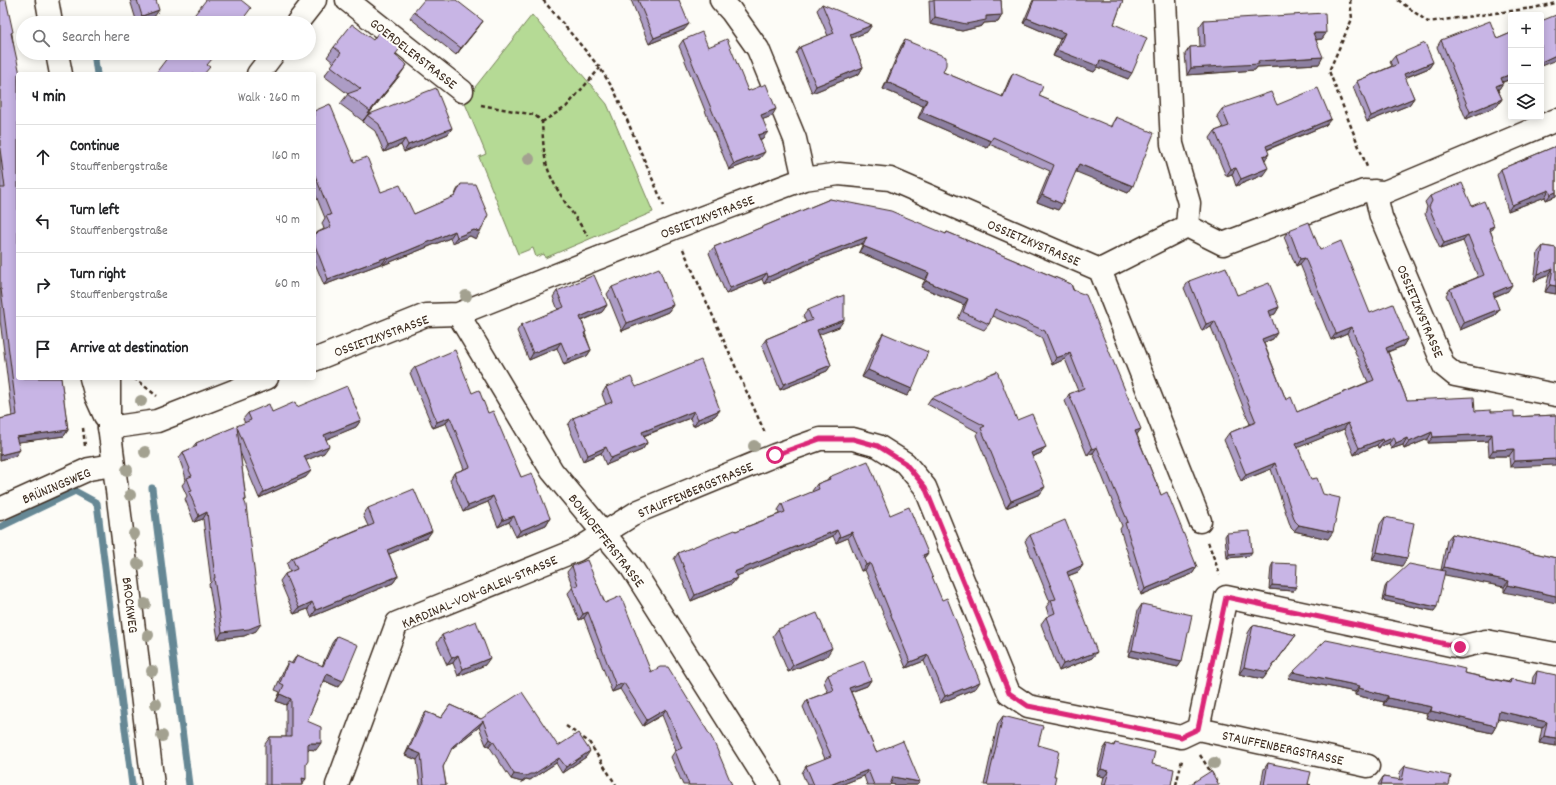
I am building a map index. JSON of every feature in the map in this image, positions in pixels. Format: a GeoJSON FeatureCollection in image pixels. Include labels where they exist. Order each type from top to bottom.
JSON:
{"type":"FeatureCollection","features":[{"type":"Feature","properties":{"kind":"street"},"geometry":{"type":"LineString","coordinates":[[47,0],[50,16]]}},
{"type":"Feature","properties":{"kind":"street"},"geometry":{"type":"LineString","coordinates":[[302,16],[315,0]]}},
{"type":"Feature","properties":{"kind":"street","name":"GOERDELERSTRASSE"},"geometry":{"type":"LineString","coordinates":[[347,0],[462,91]]}},
{"type":"Feature","properties":{"kind":"street"},"geometry":{"type":"LineString","coordinates":[[721,0],[731,11],[758,49],[795,139],[804,179]]}},
{"type":"Feature","properties":{"kind":"street"},"geometry":{"type":"LineString","coordinates":[[1165,0],[1172,144],[1189,203],[1187,226]]}},
{"type":"Feature","properties":{"kind":"street"},"geometry":{"type":"LineString","coordinates":[[58,60],[61,72]]}},
{"type":"Feature","properties":{"kind":"street"},"geometry":{"type":"LineString","coordinates":[[260,72],[269,60]]}},
{"type":"Feature","properties":{"kind":"street"},"geometry":{"type":"LineString","coordinates":[[1187,226],[1223,244],[1364,191],[1385,192],[1556,120]]}},
{"type":"Feature","properties":{"kind":"street","name":"OSSIETZKYSTRASSE"},"geometry":{"type":"LineString","coordinates":[[316,359],[426,315],[458,314],[674,228],[804,179],[839,174],[890,179],[1100,270]]}},
{"type":"Feature","properties":{"kind":"street","name":"OSSIETZKYSTRASSE"},"geometry":{"type":"LineString","coordinates":[[1375,191],[1381,217],[1444,366],[1455,375],[1556,395]]}},
{"type":"Feature","properties":{"kind":"street"},"geometry":{"type":"LineString","coordinates":[[1187,226],[1100,270],[1200,521]]}},
{"type":"Feature","properties":{"kind":"street","name":"BONHOEFFERSTRASSE"},"geometry":{"type":"LineString","coordinates":[[458,314],[552,471],[630,565],[769,785]]}},
{"type":"Feature","properties":{"kind":"street","name":"BROCKWEG"},"geometry":{"type":"LineString","coordinates":[[92,380],[96,396],[109,427]]}},
{"type":"Feature","properties":{"kind":"street","name":"BROCKWEG"},"geometry":{"type":"LineString","coordinates":[[109,380],[109,427],[113,465],[153,785]]}},
{"type":"Feature","properties":{"kind":"street"},"geometry":{"type":"LineString","coordinates":[[109,427],[157,421],[262,380]]}},
{"type":"Feature","properties":{"kind":"street","name":"STAUFFENBERGSTRASSE"},"geometry":{"type":"LineString","coordinates":[[605,533],[639,511],[775,455],[820,439],[853,439],[878,446],[905,463],[925,487],[1009,693],[1028,706],[1181,737],[1192,732],[1368,766]]}},
{"type":"Feature","properties":{"kind":"street","name":"BRÜNINGSWEG"},"geometry":{"type":"LineString","coordinates":[[0,509],[89,468],[113,465]]}},
{"type":"Feature","properties":{"kind":"street","name":"KARDINAL-VON-GALEN-STRASSE"},"geometry":{"type":"LineString","coordinates":[[337,785],[397,623],[577,550],[605,533]]}},
{"type":"Feature","properties":{"kind":"street"},"geometry":{"type":"LineString","coordinates":[[1192,732],[1226,597],[1460,647],[1486,641],[1556,654]]}},
{"type":"Feature","properties":{"kind":"path"},"geometry":{"type":"LineString","coordinates":[[543,0],[600,68],[615,92],[775,455]]}},
{"type":"Feature","properties":{"kind":"path"},"geometry":{"type":"LineString","coordinates":[[1350,0],[1352,19],[1329,71],[1370,173],[1375,191]]}},
{"type":"Feature","properties":{"kind":"path"},"geometry":{"type":"LineString","coordinates":[[1398,0],[1428,22],[1533,8],[1556,3]]}},
{"type":"Feature","properties":{"kind":"path"},"geometry":{"type":"LineString","coordinates":[[542,122],[566,107],[600,68]]}},
{"type":"Feature","properties":{"kind":"path"},"geometry":{"type":"LineString","coordinates":[[462,91],[481,105],[535,115],[542,122],[543,146],[547,167],[558,189],[588,236],[598,259]]}},
{"type":"Feature","properties":{"kind":"path"},"geometry":{"type":"LineString","coordinates":[[1200,521],[1224,587],[1226,597]]}},
{"type":"Feature","properties":{"kind":"path"},"geometry":{"type":"LineString","coordinates":[[566,726],[589,742],[616,785]]}},
{"type":"Feature","properties":{"kind":"path"},"geometry":{"type":"LineString","coordinates":[[1192,732],[1219,785]]}},
{"type":"Feature","properties":{"kind":"green space"},"geometry":{"type":"Polygon","coordinates":[[[532,15],[607,104],[653,212],[545,258],[544,254],[536,257],[533,248],[518,254],[479,157],[486,154],[464,101],[532,15]]]}},
{"type":"Feature","properties":{"kind":"building"},"geometry":{"type":"Polygon","coordinates":[[[0,0],[6,0],[13,32],[11,33],[16,60],[20,72],[16,72],[16,380],[61,380],[68,430],[16,437],[20,450],[0,455],[0,419],[17,415],[0,289],[0,188],[5,188],[0,149],[0,0]]]}},
{"type":"Feature","properties":{"kind":"building"},"geometry":{"type":"Polygon","coordinates":[[[137,0],[156,0],[159,10],[142,16],[137,0]]]}},
{"type":"Feature","properties":{"kind":"building"},"geometry":{"type":"Polygon","coordinates":[[[206,0],[241,0],[251,8],[245,16],[193,16],[206,0]]]}},
{"type":"Feature","properties":{"kind":"building"},"geometry":{"type":"Polygon","coordinates":[[[424,0],[456,0],[483,21],[461,48],[414,12],[424,0]]]}},
{"type":"Feature","properties":{"kind":"building"},"geometry":{"type":"Polygon","coordinates":[[[638,0],[679,0],[689,24],[654,38],[638,0]]]}},
{"type":"Feature","properties":{"kind":"building"},"geometry":{"type":"Polygon","coordinates":[[[934,0],[1001,0],[1002,15],[986,16],[986,20],[966,24],[935,17],[934,0]]]}},
{"type":"Feature","properties":{"kind":"building"},"geometry":{"type":"Polygon","coordinates":[[[1034,0],[1123,0],[1114,24],[1147,38],[1132,73],[1100,60],[1098,66],[1057,50],[1065,33],[1027,18],[1034,0]]]}},
{"type":"Feature","properties":{"kind":"building"},"geometry":{"type":"Polygon","coordinates":[[[822,4],[872,25],[850,34],[863,67],[816,86],[800,47],[834,33],[822,4]]]}},
{"type":"Feature","properties":{"kind":"building"},"geometry":{"type":"Polygon","coordinates":[[[1325,13],[1326,33],[1313,33],[1323,57],[1258,61],[1259,64],[1191,68],[1190,47],[1205,46],[1204,20],[1325,13]]]}},
{"type":"Feature","properties":{"kind":"building"},"geometry":{"type":"Polygon","coordinates":[[[1556,15],[1556,55],[1544,61],[1544,48],[1544,20],[1556,15]]]}},
{"type":"Feature","properties":{"kind":"building"},"geometry":{"type":"Polygon","coordinates":[[[1490,21],[1497,39],[1508,34],[1508,75],[1501,78],[1503,83],[1496,86],[1502,99],[1470,112],[1441,40],[1490,21]]]}},
{"type":"Feature","properties":{"kind":"building"},"geometry":{"type":"Polygon","coordinates":[[[352,24],[373,40],[380,30],[401,47],[395,55],[407,65],[370,111],[347,94],[361,89],[331,66],[341,53],[334,47],[352,24]]]}},
{"type":"Feature","properties":{"kind":"building"},"geometry":{"type":"Polygon","coordinates":[[[702,32],[708,47],[727,39],[748,91],[766,84],[776,109],[761,115],[768,132],[758,135],[765,152],[734,164],[683,40],[702,32]]]}},
{"type":"Feature","properties":{"kind":"building"},"geometry":{"type":"Polygon","coordinates":[[[905,40],[946,57],[946,65],[943,72],[1003,97],[1013,73],[1043,86],[1039,96],[1112,127],[1116,117],[1154,133],[1133,186],[1079,164],[1062,204],[1042,195],[1054,165],[993,137],[991,141],[922,112],[927,100],[887,82],[905,40]]]}},
{"type":"Feature","properties":{"kind":"building"},"geometry":{"type":"Polygon","coordinates":[[[1425,43],[1433,62],[1404,74],[1414,98],[1371,116],[1357,81],[1398,64],[1395,56],[1425,43]]]}},
{"type":"Feature","properties":{"kind":"building"},"geometry":{"type":"Polygon","coordinates":[[[166,60],[211,60],[207,65],[210,67],[206,72],[157,72],[166,60]]]}},
{"type":"Feature","properties":{"kind":"building"},"geometry":{"type":"Polygon","coordinates":[[[436,88],[452,128],[408,145],[405,139],[388,146],[379,124],[367,115],[436,88]]]}},
{"type":"Feature","properties":{"kind":"building"},"geometry":{"type":"Polygon","coordinates":[[[1318,88],[1331,119],[1266,146],[1269,154],[1263,156],[1268,168],[1241,179],[1236,168],[1231,169],[1215,131],[1229,126],[1222,109],[1271,92],[1277,105],[1318,88]]]}},
{"type":"Feature","properties":{"kind":"building"},"geometry":{"type":"Polygon","coordinates":[[[330,104],[354,162],[367,157],[381,192],[400,185],[414,214],[455,196],[461,184],[475,184],[488,215],[480,232],[474,230],[457,237],[455,231],[388,259],[387,257],[328,279],[316,248],[316,233],[331,227],[326,216],[331,215],[316,178],[316,110],[330,104]]]}},
{"type":"Feature","properties":{"kind":"building"},"geometry":{"type":"Polygon","coordinates":[[[1556,146],[1556,192],[1551,194],[1549,190],[1512,205],[1501,169],[1556,146]]]}},
{"type":"Feature","properties":{"kind":"building"},"geometry":{"type":"Polygon","coordinates":[[[1462,183],[1472,206],[1484,201],[1494,226],[1489,228],[1512,285],[1493,293],[1499,309],[1464,323],[1450,289],[1484,275],[1468,235],[1444,243],[1429,207],[1432,201],[1430,196],[1462,183]]]}},
{"type":"Feature","properties":{"kind":"building"},"geometry":{"type":"Polygon","coordinates":[[[830,199],[891,211],[946,234],[947,232],[1071,284],[1073,290],[1086,295],[1141,429],[1135,431],[1161,495],[1167,492],[1197,567],[1145,589],[1125,523],[1128,522],[1097,447],[1092,449],[1069,394],[1084,388],[1070,353],[1056,358],[1045,331],[995,309],[989,324],[963,312],[968,299],[926,281],[929,273],[863,246],[867,237],[819,255],[768,277],[767,273],[730,288],[714,247],[830,199]]]}},
{"type":"Feature","properties":{"kind":"building"},"geometry":{"type":"Polygon","coordinates":[[[1309,222],[1320,250],[1341,241],[1370,313],[1393,304],[1407,339],[1386,348],[1407,400],[1474,397],[1475,411],[1514,411],[1514,417],[1556,415],[1556,459],[1514,461],[1514,449],[1493,450],[1492,434],[1433,437],[1432,432],[1409,442],[1407,438],[1396,443],[1394,437],[1383,442],[1382,439],[1359,448],[1348,423],[1296,443],[1311,479],[1317,478],[1323,494],[1340,498],[1333,532],[1299,525],[1295,521],[1275,463],[1246,475],[1229,433],[1256,422],[1215,321],[1206,324],[1189,281],[1226,267],[1237,295],[1269,283],[1279,307],[1269,311],[1277,333],[1262,339],[1286,400],[1291,397],[1297,412],[1374,380],[1351,327],[1336,333],[1305,258],[1300,259],[1289,230],[1309,222]]]}},
{"type":"Feature","properties":{"kind":"building"},"geometry":{"type":"Polygon","coordinates":[[[1543,246],[1556,248],[1556,286],[1550,285],[1553,268],[1538,274],[1543,246]]]}},
{"type":"Feature","properties":{"kind":"building"},"geometry":{"type":"Polygon","coordinates":[[[659,268],[673,305],[627,323],[612,287],[659,268]]]}},
{"type":"Feature","properties":{"kind":"building"},"geometry":{"type":"Polygon","coordinates":[[[594,275],[607,305],[580,317],[586,332],[584,333],[591,350],[568,359],[561,342],[533,353],[521,325],[564,307],[557,291],[594,275]]]}},
{"type":"Feature","properties":{"kind":"building"},"geometry":{"type":"Polygon","coordinates":[[[844,295],[844,320],[817,330],[831,365],[784,384],[766,339],[812,320],[808,310],[844,295]]]}},
{"type":"Feature","properties":{"kind":"building"},"geometry":{"type":"Polygon","coordinates":[[[883,333],[928,352],[912,389],[868,370],[883,333]]]}},
{"type":"Feature","properties":{"kind":"building"},"geometry":{"type":"Polygon","coordinates":[[[455,350],[472,393],[479,390],[488,413],[493,411],[521,477],[532,473],[550,518],[520,531],[514,516],[503,520],[493,496],[468,506],[454,473],[470,467],[450,417],[437,422],[415,367],[455,350]]]}},
{"type":"Feature","properties":{"kind":"building"},"geometry":{"type":"Polygon","coordinates":[[[701,360],[720,410],[698,419],[694,411],[642,432],[647,443],[611,458],[606,447],[588,455],[573,418],[612,402],[606,387],[631,377],[636,387],[701,360]]]}},
{"type":"Feature","properties":{"kind":"building"},"geometry":{"type":"Polygon","coordinates":[[[997,371],[1017,420],[1032,414],[1046,447],[1031,453],[1045,487],[1011,501],[981,428],[985,426],[931,398],[997,371]]]}},
{"type":"Feature","properties":{"kind":"building"},"geometry":{"type":"Polygon","coordinates":[[[347,386],[361,420],[324,435],[329,446],[304,456],[311,471],[264,492],[237,427],[246,500],[244,500],[246,505],[261,624],[249,629],[222,632],[214,578],[207,512],[199,516],[189,492],[192,491],[187,478],[192,476],[183,452],[197,446],[196,443],[251,420],[248,413],[269,404],[272,412],[295,402],[297,407],[347,386]]]}},
{"type":"Feature","properties":{"kind":"building"},"geometry":{"type":"Polygon","coordinates":[[[868,461],[890,515],[909,507],[928,553],[923,555],[942,600],[947,598],[980,682],[945,696],[928,655],[910,662],[870,563],[866,565],[852,532],[840,537],[837,530],[734,572],[737,578],[695,595],[678,553],[785,512],[782,504],[819,489],[817,484],[830,479],[829,477],[868,461]]]}},
{"type":"Feature","properties":{"kind":"building"},"geometry":{"type":"Polygon","coordinates":[[[414,489],[432,531],[387,550],[398,576],[316,610],[312,602],[299,608],[285,574],[297,569],[292,558],[374,524],[368,508],[414,489]]]}},
{"type":"Feature","properties":{"kind":"building"},"geometry":{"type":"Polygon","coordinates":[[[1385,517],[1414,523],[1407,558],[1377,552],[1385,517]]]}},
{"type":"Feature","properties":{"kind":"building"},"geometry":{"type":"Polygon","coordinates":[[[1065,520],[1083,565],[1067,572],[1097,652],[1063,664],[1046,617],[1055,613],[1051,600],[1056,599],[1030,535],[1065,520]]]}},
{"type":"Feature","properties":{"kind":"building"},"geometry":{"type":"Polygon","coordinates":[[[1250,531],[1252,552],[1229,554],[1227,533],[1250,531]]]}},
{"type":"Feature","properties":{"kind":"building"},"geometry":{"type":"Polygon","coordinates":[[[1452,534],[1556,558],[1556,596],[1508,585],[1509,581],[1444,567],[1452,534]]]}},
{"type":"Feature","properties":{"kind":"building"},"geometry":{"type":"Polygon","coordinates":[[[587,560],[605,603],[621,596],[651,672],[660,667],[668,667],[713,740],[732,785],[689,785],[675,751],[682,748],[666,709],[647,720],[624,683],[616,686],[588,612],[583,614],[572,587],[578,585],[572,566],[587,560]]]}},
{"type":"Feature","properties":{"kind":"building"},"geometry":{"type":"Polygon","coordinates":[[[1273,563],[1297,564],[1296,587],[1272,585],[1273,563]]]}},
{"type":"Feature","properties":{"kind":"building"},"geometry":{"type":"Polygon","coordinates":[[[1409,564],[1445,571],[1437,607],[1385,596],[1387,584],[1409,564]]]}},
{"type":"Feature","properties":{"kind":"building"},"geometry":{"type":"Polygon","coordinates":[[[1142,604],[1192,615],[1182,661],[1132,650],[1142,604]]]}},
{"type":"Feature","properties":{"kind":"building"},"geometry":{"type":"Polygon","coordinates":[[[817,613],[832,648],[793,665],[778,629],[817,613]]]}},
{"type":"Feature","properties":{"kind":"building"},"geometry":{"type":"Polygon","coordinates":[[[476,621],[490,658],[463,669],[458,655],[452,658],[442,635],[476,621]]]}},
{"type":"Feature","properties":{"kind":"building"},"geometry":{"type":"Polygon","coordinates":[[[1253,625],[1296,635],[1268,672],[1244,667],[1253,625]]]}},
{"type":"Feature","properties":{"kind":"building"},"geometry":{"type":"Polygon","coordinates":[[[337,636],[358,645],[343,681],[327,674],[307,721],[321,727],[321,743],[308,743],[306,779],[302,778],[303,785],[270,785],[270,737],[291,737],[291,699],[280,694],[284,685],[280,683],[288,662],[293,664],[297,655],[323,666],[337,636]]]}},
{"type":"Feature","properties":{"kind":"building"},"geometry":{"type":"Polygon","coordinates":[[[1326,640],[1457,667],[1465,669],[1464,673],[1510,683],[1511,679],[1535,684],[1537,671],[1556,675],[1556,738],[1544,736],[1547,722],[1499,711],[1496,726],[1431,711],[1432,707],[1388,698],[1388,696],[1359,688],[1360,686],[1293,672],[1326,640]]]}},
{"type":"Feature","properties":{"kind":"building"},"geometry":{"type":"Polygon","coordinates":[[[864,661],[871,680],[849,688],[876,752],[903,741],[920,782],[893,777],[890,785],[874,785],[868,770],[830,785],[814,785],[806,766],[831,756],[807,700],[834,690],[828,675],[864,661]]]}},
{"type":"Feature","properties":{"kind":"building"},"geometry":{"type":"Polygon","coordinates":[[[522,692],[558,746],[578,733],[590,751],[566,767],[559,758],[534,774],[526,776],[514,774],[493,741],[490,739],[483,721],[453,746],[443,767],[446,785],[424,785],[421,754],[409,749],[426,712],[441,718],[450,705],[481,719],[522,692]]]}},
{"type":"Feature","properties":{"kind":"building"},"geometry":{"type":"Polygon","coordinates":[[[1003,716],[1043,726],[1038,745],[1059,751],[1054,776],[1056,776],[1054,785],[987,785],[1003,716]]]}},
{"type":"Feature","properties":{"kind":"building"},"geometry":{"type":"Polygon","coordinates":[[[1115,743],[1155,752],[1152,764],[1174,769],[1171,785],[1105,785],[1109,771],[1101,769],[1107,744],[1114,746],[1115,743]]]}},
{"type":"Feature","properties":{"kind":"building"},"geometry":{"type":"Polygon","coordinates":[[[1268,763],[1311,772],[1308,784],[1311,785],[1264,785],[1268,763]]]}},
{"type":"Feature","properties":{"kind":"building"},"geometry":{"type":"Polygon","coordinates":[[[1405,766],[1451,776],[1449,785],[1381,785],[1383,777],[1402,780],[1405,766]]]}},
{"type":"Feature","properties":{"kind":"building"},"geometry":{"type":"Polygon","coordinates":[[[1211,771],[1219,785],[1189,785],[1211,771]]]}},
{"type":"Feature","properties":{"kind":"waterway"},"geometry":{"type":"LineString","coordinates":[[95,60],[97,72]]}},
{"type":"Feature","properties":{"kind":"waterway"},"geometry":{"type":"LineString","coordinates":[[152,488],[189,785]]}},
{"type":"Feature","properties":{"kind":"waterway"},"geometry":{"type":"LineString","coordinates":[[0,527],[75,491],[97,503],[132,785]]}},
{"type":"Feature","properties":{"kind":"route"},"geometry":{"type":"LineString","coordinates":[[775,455],[820,439],[853,439],[878,446],[905,463],[925,487],[1009,693],[1028,706],[1181,737],[1198,729],[1226,597],[1460,647]]}}]}
